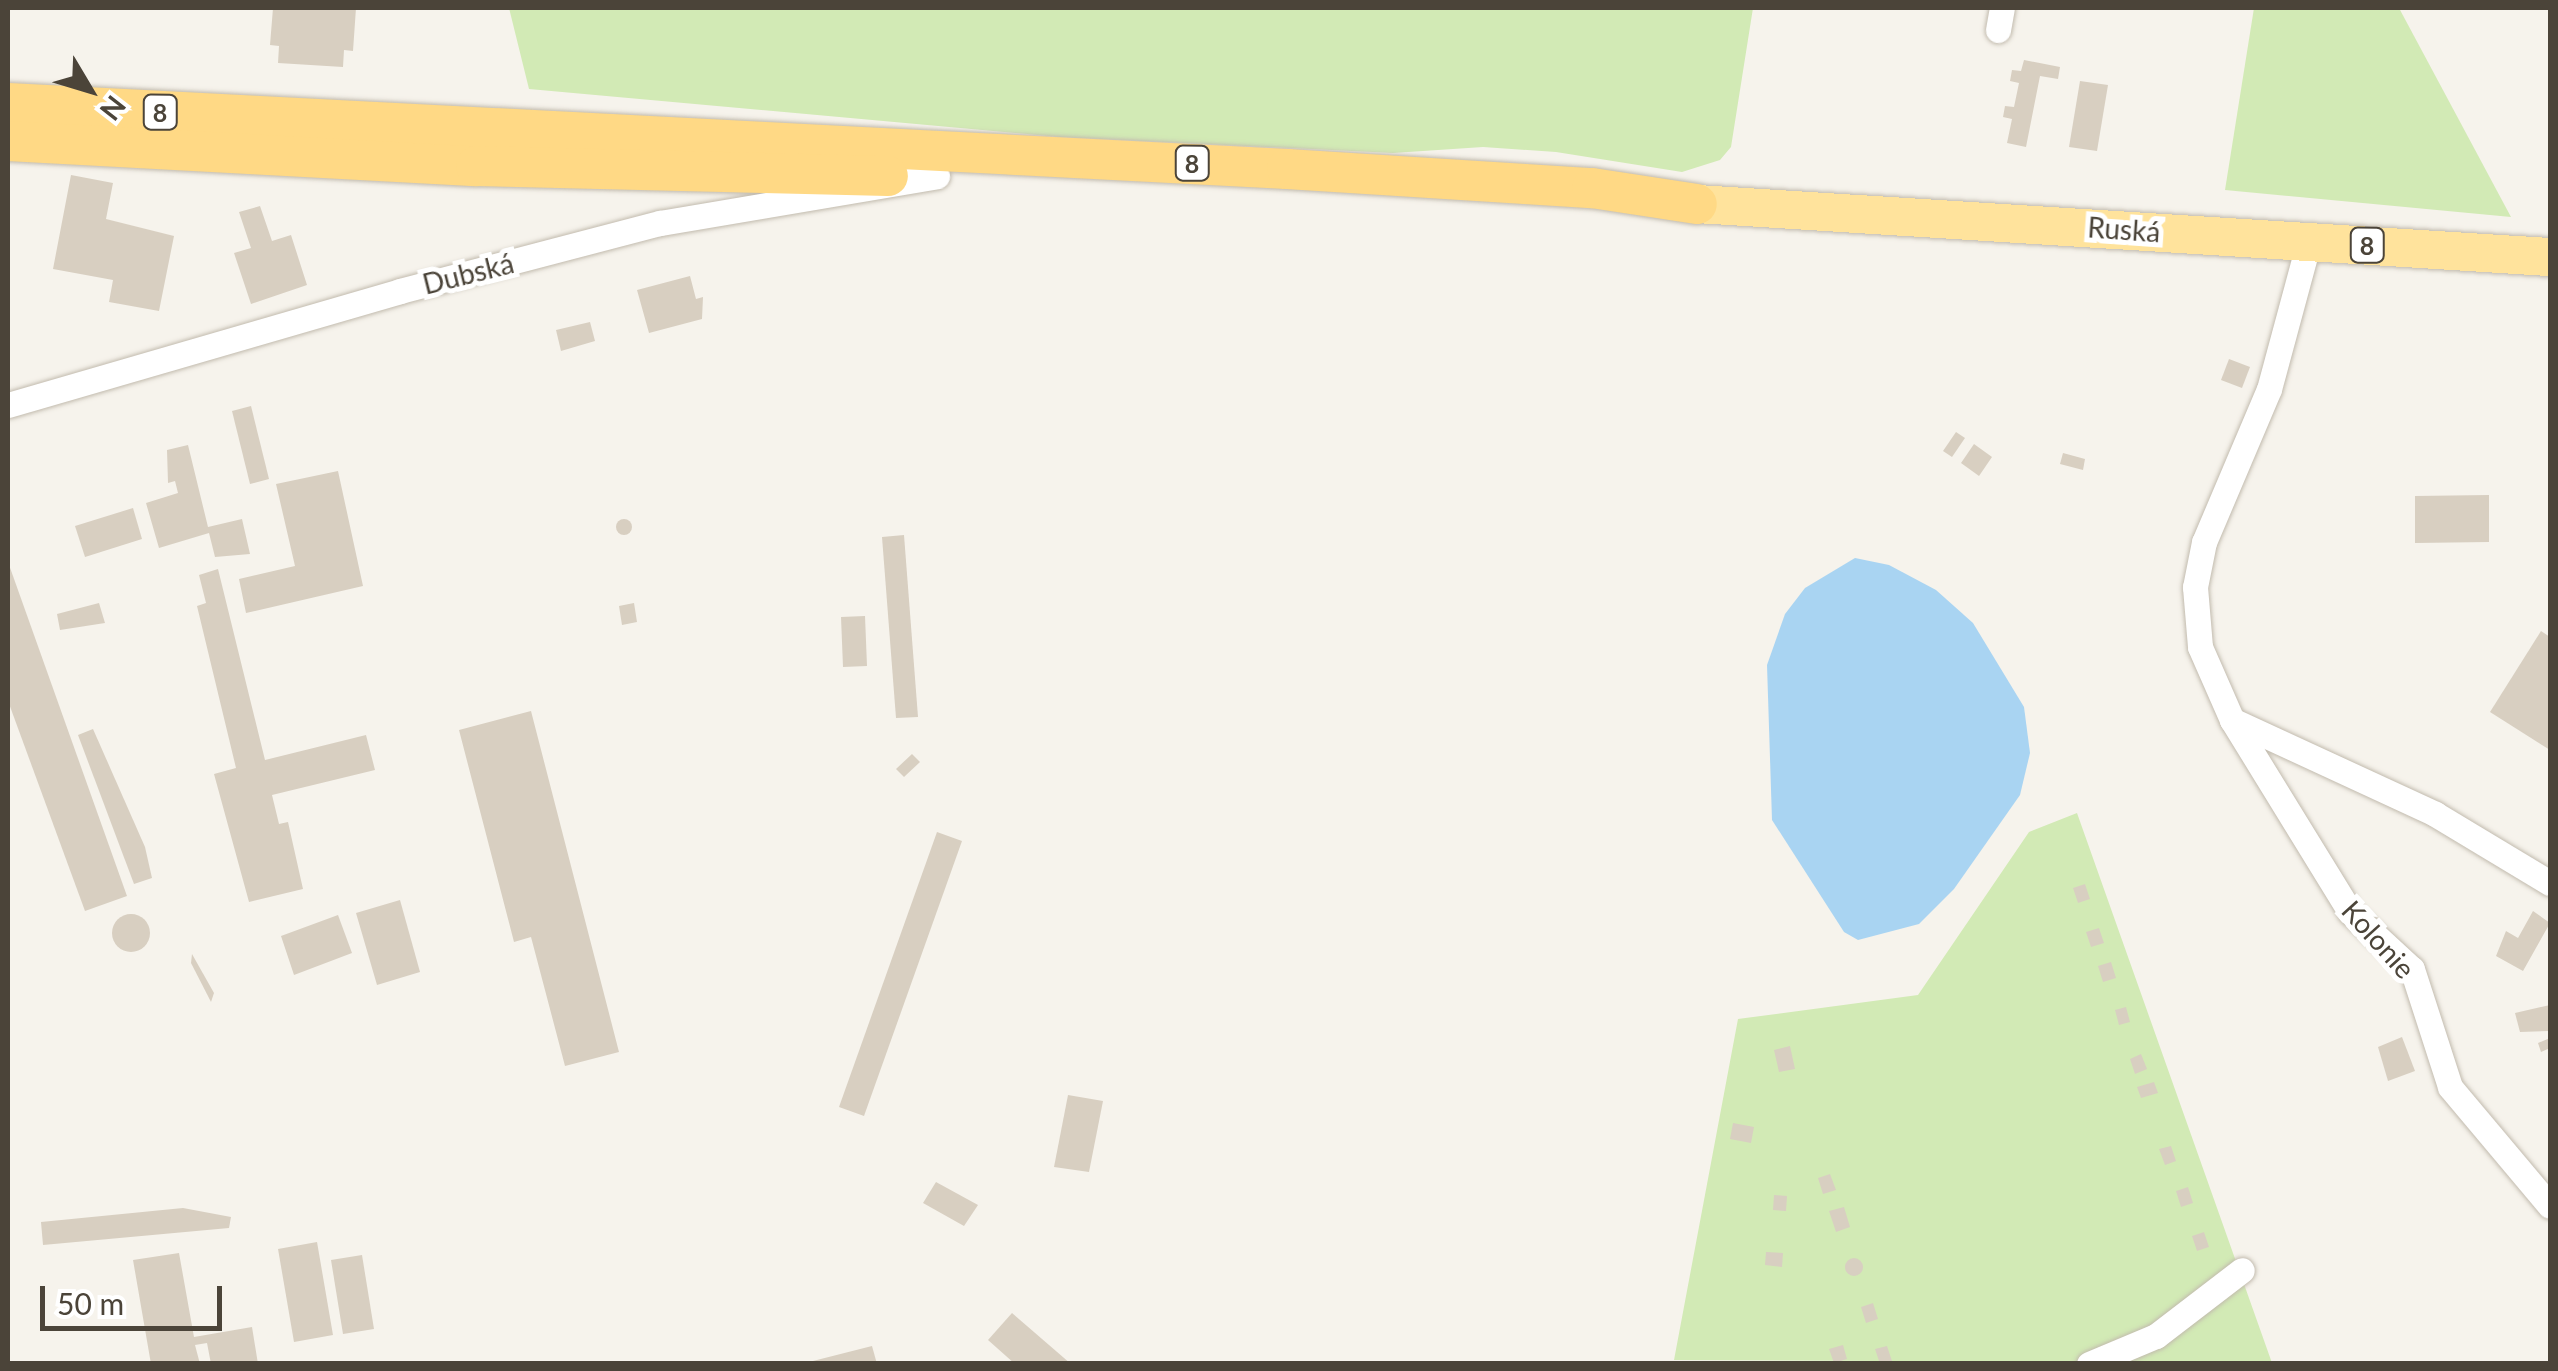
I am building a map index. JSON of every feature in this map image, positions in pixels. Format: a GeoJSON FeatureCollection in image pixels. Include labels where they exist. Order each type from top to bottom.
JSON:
{"type":"FeatureCollection","features":[{"type":"Feature","properties":{"kind":"highway","name":"8"},"geometry":{"type":"LineString","coordinates":[[8,103],[1268,168],[1592,188],[1697,204]]}},
{"type":"Feature","properties":{"kind":"highway","name":"8"},"geometry":{"type":"LineString","coordinates":[[8,141],[514,167],[1266,181],[1697,204]]}},
{"type":"Feature","properties":{"kind":"main road","name":"Ruská"},"geometry":{"type":"LineString","coordinates":[[1697,204],[2550,257]]}},
{"type":"Feature","properties":{"kind":"street","name":"Dubská"},"geometry":{"type":"LineString","coordinates":[[8,405],[731,207],[937,176]]}},
{"type":"Feature","properties":{"kind":"street","name":"Kolonie"},"geometry":{"type":"LineString","coordinates":[[2309,241],[2274,373],[2204,542],[2194,588],[2200,647],[2232,720],[2350,912],[2412,968],[2450,1087],[2550,1206]]}},
{"type":"Feature","properties":{"kind":"street"},"geometry":{"type":"LineString","coordinates":[[2232,720],[2435,814],[2550,883]]}},
{"type":"Feature","properties":{"kind":"street"},"geometry":{"type":"LineString","coordinates":[[2089,1364],[2156,1336],[2242,1270]]}},
{"type":"Feature","properties":{"kind":"green space"},"geometry":{"type":"Polygon","coordinates":[[[509,8],[1753,8],[1731,147],[1720,160],[1682,172],[1556,152],[1483,147],[1393,153],[1060,137],[529,89],[509,8]]]}},
{"type":"Feature","properties":{"kind":"green space"},"geometry":{"type":"Polygon","coordinates":[[[2254,8],[2399,8],[2511,217],[2225,190],[2254,8]]]}},
{"type":"Feature","properties":{"kind":"green space"},"geometry":{"type":"Polygon","coordinates":[[[2077,813],[2272,1363],[1674,1360],[1738,1019],[1918,995],[2029,832],[2077,813]]]}},
{"type":"Feature","properties":{"kind":"water"},"geometry":{"type":"Polygon","coordinates":[[[1855,558],[1889,565],[1936,590],[1973,623],[2024,707],[2030,753],[2020,795],[1954,889],[1919,924],[1858,940],[1844,932],[1772,820],[1767,665],[1785,614],[1805,588],[1855,558]]]}},
{"type":"Feature","properties":{"kind":"building"},"geometry":{"type":"Polygon","coordinates":[[[273,8],[356,8],[353,51],[344,50],[343,67],[278,63],[279,46],[270,45],[273,8]]]}},
{"type":"Feature","properties":{"kind":"building"},"geometry":{"type":"Polygon","coordinates":[[[2024,60],[2060,67],[2058,79],[2040,76],[2026,147],[2007,143],[2012,119],[2003,117],[2005,106],[2014,107],[2019,83],[2010,81],[2012,70],[2021,71],[2024,60]]]}},
{"type":"Feature","properties":{"kind":"building"},"geometry":{"type":"Polygon","coordinates":[[[2080,81],[2108,85],[2097,151],[2069,147],[2080,81]]]}},
{"type":"Feature","properties":{"kind":"building"},"geometry":{"type":"Polygon","coordinates":[[[71,175],[113,183],[106,219],[174,236],[159,311],[109,302],[113,280],[53,269],[71,175]]]}},
{"type":"Feature","properties":{"kind":"building"},"geometry":{"type":"Polygon","coordinates":[[[260,206],[272,241],[291,235],[307,285],[251,304],[234,253],[251,248],[239,212],[260,206]]]}},
{"type":"Feature","properties":{"kind":"building"},"geometry":{"type":"Polygon","coordinates":[[[690,276],[696,299],[703,297],[702,319],[649,333],[637,290],[690,276]]]}},
{"type":"Feature","properties":{"kind":"building"},"geometry":{"type":"Polygon","coordinates":[[[590,322],[595,341],[561,351],[556,330],[590,322]]]}},
{"type":"Feature","properties":{"kind":"building"},"geometry":{"type":"Polygon","coordinates":[[[2229,359],[2250,367],[2242,388],[2221,380],[2229,359]]]}},
{"type":"Feature","properties":{"kind":"building"},"geometry":{"type":"Polygon","coordinates":[[[251,406],[269,479],[250,484],[232,411],[251,406]]]}},
{"type":"Feature","properties":{"kind":"building"},"geometry":{"type":"Polygon","coordinates":[[[1956,432],[1965,438],[1952,457],[1943,451],[1956,432]]]}},
{"type":"Feature","properties":{"kind":"building"},"geometry":{"type":"Polygon","coordinates":[[[1974,444],[1992,457],[1979,476],[1961,463],[1974,444]]]}},
{"type":"Feature","properties":{"kind":"building"},"geometry":{"type":"Polygon","coordinates":[[[188,445],[208,527],[242,519],[250,554],[215,557],[209,533],[159,548],[146,503],[178,493],[175,481],[168,483],[167,450],[188,445]]]}},
{"type":"Feature","properties":{"kind":"building"},"geometry":{"type":"Polygon","coordinates":[[[2063,453],[2085,459],[2083,470],[2060,464],[2063,453]]]}},
{"type":"Feature","properties":{"kind":"building"},"geometry":{"type":"Polygon","coordinates":[[[338,471],[363,586],[246,613],[239,579],[295,566],[276,484],[338,471]]]}},
{"type":"Feature","properties":{"kind":"building"},"geometry":{"type":"Polygon","coordinates":[[[2489,495],[2489,542],[2415,543],[2415,496],[2489,495]]]}},
{"type":"Feature","properties":{"kind":"building"},"geometry":{"type":"Polygon","coordinates":[[[133,508],[142,539],[85,557],[75,526],[133,508]]]}},
{"type":"Feature","properties":{"kind":"building"},"geometry":{"type":"Polygon","coordinates":[[[624,519],[632,527],[624,535],[616,527],[624,519]]]}},
{"type":"Feature","properties":{"kind":"building"},"geometry":{"type":"Polygon","coordinates":[[[904,535],[918,717],[896,718],[882,537],[904,535]]]}},
{"type":"Feature","properties":{"kind":"building"},"geometry":{"type":"Polygon","coordinates":[[[8,562],[127,896],[85,911],[8,701],[8,562]]]}},
{"type":"Feature","properties":{"kind":"building"},"geometry":{"type":"Polygon","coordinates":[[[218,569],[265,760],[366,735],[375,770],[272,795],[279,824],[288,822],[303,889],[249,902],[214,774],[236,768],[197,606],[206,603],[199,575],[218,569]]]}},
{"type":"Feature","properties":{"kind":"building"},"geometry":{"type":"Polygon","coordinates":[[[99,603],[105,623],[60,630],[57,614],[99,603]]]}},
{"type":"Feature","properties":{"kind":"building"},"geometry":{"type":"Polygon","coordinates":[[[634,603],[637,622],[622,625],[619,606],[634,603]]]}},
{"type":"Feature","properties":{"kind":"building"},"geometry":{"type":"Polygon","coordinates":[[[865,616],[867,666],[843,667],[841,617],[865,616]]]}},
{"type":"Feature","properties":{"kind":"building"},"geometry":{"type":"Polygon","coordinates":[[[2541,631],[2550,637],[2550,750],[2490,712],[2541,631]]]}},
{"type":"Feature","properties":{"kind":"building"},"geometry":{"type":"Polygon","coordinates":[[[531,711],[619,1052],[565,1066],[531,937],[514,942],[459,730],[531,711]]]}},
{"type":"Feature","properties":{"kind":"building"},"geometry":{"type":"Polygon","coordinates":[[[93,729],[145,847],[152,878],[134,884],[78,735],[93,729]]]}},
{"type":"Feature","properties":{"kind":"building"},"geometry":{"type":"Polygon","coordinates":[[[912,754],[920,762],[904,777],[896,769],[912,754]]]}},
{"type":"Feature","properties":{"kind":"building"},"geometry":{"type":"Polygon","coordinates":[[[937,832],[962,841],[864,1116],[839,1107],[937,832]]]}},
{"type":"Feature","properties":{"kind":"building"},"geometry":{"type":"Polygon","coordinates":[[[2085,884],[2090,899],[2078,903],[2073,888],[2085,884]]]}},
{"type":"Feature","properties":{"kind":"building"},"geometry":{"type":"Polygon","coordinates":[[[400,900],[420,972],[377,985],[356,913],[400,900]]]}},
{"type":"Feature","properties":{"kind":"building"},"geometry":{"type":"Polygon","coordinates":[[[2533,911],[2550,923],[2523,971],[2496,956],[2506,931],[2518,938],[2533,911]]]}},
{"type":"Feature","properties":{"kind":"building"},"geometry":{"type":"Polygon","coordinates":[[[131,914],[144,920],[150,933],[144,946],[131,952],[118,946],[112,933],[118,920],[131,914]]]}},
{"type":"Feature","properties":{"kind":"building"},"geometry":{"type":"Polygon","coordinates":[[[338,915],[352,953],[294,975],[281,936],[338,915]]]}},
{"type":"Feature","properties":{"kind":"building"},"geometry":{"type":"Polygon","coordinates":[[[2099,928],[2104,943],[2091,947],[2086,932],[2099,928]]]}},
{"type":"Feature","properties":{"kind":"building"},"geometry":{"type":"Polygon","coordinates":[[[192,954],[214,993],[211,1002],[191,963],[192,954]]]}},
{"type":"Feature","properties":{"kind":"building"},"geometry":{"type":"Polygon","coordinates":[[[2111,962],[2116,978],[2103,982],[2098,966],[2111,962]]]}},
{"type":"Feature","properties":{"kind":"building"},"geometry":{"type":"Polygon","coordinates":[[[2550,1005],[2549,1031],[2520,1032],[2515,1013],[2550,1005]]]}},
{"type":"Feature","properties":{"kind":"building"},"geometry":{"type":"Polygon","coordinates":[[[2126,1007],[2130,1022],[2119,1025],[2115,1010],[2126,1007]]]}},
{"type":"Feature","properties":{"kind":"building"},"geometry":{"type":"Polygon","coordinates":[[[2402,1037],[2415,1071],[2388,1081],[2378,1047],[2402,1037]]]}},
{"type":"Feature","properties":{"kind":"building"},"geometry":{"type":"Polygon","coordinates":[[[2550,1038],[2550,1048],[2541,1052],[2538,1043],[2550,1038]]]}},
{"type":"Feature","properties":{"kind":"building"},"geometry":{"type":"Polygon","coordinates":[[[1790,1046],[1795,1069],[1779,1072],[1774,1050],[1790,1046]]]}},
{"type":"Feature","properties":{"kind":"building"},"geometry":{"type":"Polygon","coordinates":[[[2141,1054],[2147,1069],[2135,1074],[2130,1059],[2141,1054]]]}},
{"type":"Feature","properties":{"kind":"building"},"geometry":{"type":"Polygon","coordinates":[[[2154,1082],[2158,1093],[2141,1098],[2137,1087],[2154,1082]]]}},
{"type":"Feature","properties":{"kind":"building"},"geometry":{"type":"Polygon","coordinates":[[[1068,1095],[1103,1101],[1089,1172],[1054,1167],[1068,1095]]]}},
{"type":"Feature","properties":{"kind":"building"},"geometry":{"type":"Polygon","coordinates":[[[1733,1123],[1754,1127],[1751,1143],[1730,1139],[1733,1123]]]}},
{"type":"Feature","properties":{"kind":"building"},"geometry":{"type":"Polygon","coordinates":[[[2171,1146],[2176,1161],[2165,1165],[2159,1149],[2171,1146]]]}},
{"type":"Feature","properties":{"kind":"building"},"geometry":{"type":"Polygon","coordinates":[[[1830,1174],[1836,1190],[1823,1194],[1818,1178],[1830,1174]]]}},
{"type":"Feature","properties":{"kind":"building"},"geometry":{"type":"Polygon","coordinates":[[[936,1182],[978,1205],[964,1226],[923,1203],[936,1182]]]}},
{"type":"Feature","properties":{"kind":"building"},"geometry":{"type":"Polygon","coordinates":[[[2188,1187],[2193,1203],[2181,1207],[2176,1191],[2188,1187]]]}},
{"type":"Feature","properties":{"kind":"building"},"geometry":{"type":"Polygon","coordinates":[[[1774,1195],[1787,1196],[1786,1211],[1773,1210],[1774,1195]]]}},
{"type":"Feature","properties":{"kind":"building"},"geometry":{"type":"Polygon","coordinates":[[[1844,1207],[1850,1227],[1836,1232],[1829,1211],[1844,1207]]]}},
{"type":"Feature","properties":{"kind":"building"},"geometry":{"type":"Polygon","coordinates":[[[183,1208],[231,1217],[229,1228],[43,1245],[41,1222],[183,1208]]]}},
{"type":"Feature","properties":{"kind":"building"},"geometry":{"type":"Polygon","coordinates":[[[2204,1232],[2209,1247],[2197,1251],[2192,1236],[2204,1232]]]}},
{"type":"Feature","properties":{"kind":"building"},"geometry":{"type":"Polygon","coordinates":[[[317,1242],[333,1335],[294,1342],[278,1249],[317,1242]]]}},
{"type":"Feature","properties":{"kind":"building"},"geometry":{"type":"Polygon","coordinates":[[[1766,1252],[1783,1253],[1782,1267],[1765,1265],[1766,1252]]]}},
{"type":"Feature","properties":{"kind":"building"},"geometry":{"type":"Polygon","coordinates":[[[179,1253],[194,1337],[252,1327],[258,1364],[211,1364],[207,1343],[195,1345],[200,1364],[151,1364],[133,1260],[179,1253]]]}},
{"type":"Feature","properties":{"kind":"building"},"geometry":{"type":"Polygon","coordinates":[[[362,1255],[374,1329],[343,1334],[331,1260],[362,1255]]]}},
{"type":"Feature","properties":{"kind":"building"},"geometry":{"type":"Polygon","coordinates":[[[1854,1258],[1863,1267],[1854,1276],[1845,1267],[1854,1258]]]}},
{"type":"Feature","properties":{"kind":"building"},"geometry":{"type":"Polygon","coordinates":[[[1873,1303],[1878,1319],[1866,1323],[1861,1307],[1873,1303]]]}},
{"type":"Feature","properties":{"kind":"building"},"geometry":{"type":"Polygon","coordinates":[[[1012,1313],[1071,1364],[1015,1364],[988,1340],[1012,1313]]]}},
{"type":"Feature","properties":{"kind":"building"},"geometry":{"type":"Polygon","coordinates":[[[1843,1345],[1847,1359],[1834,1363],[1829,1349],[1843,1345]]]}},
{"type":"Feature","properties":{"kind":"building"},"geometry":{"type":"Polygon","coordinates":[[[872,1346],[877,1364],[809,1364],[809,1362],[872,1346]]]}},
{"type":"Feature","properties":{"kind":"building"},"geometry":{"type":"Polygon","coordinates":[[[1887,1346],[1892,1361],[1880,1364],[1875,1349],[1887,1346]]]}}]}
